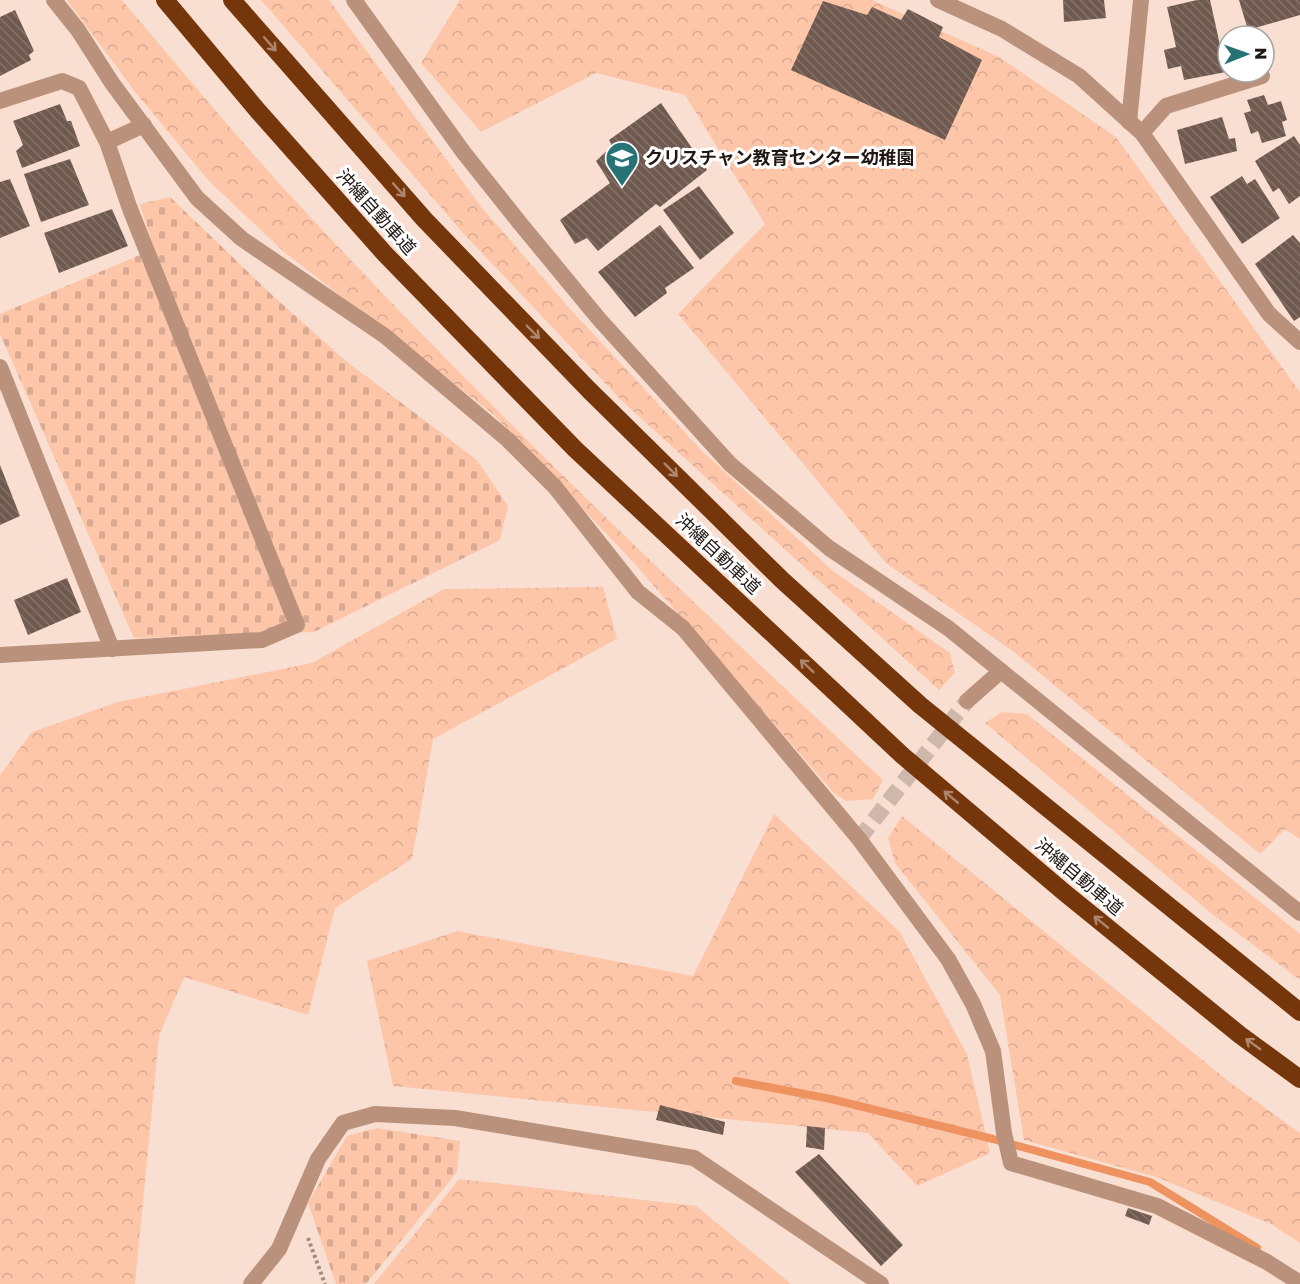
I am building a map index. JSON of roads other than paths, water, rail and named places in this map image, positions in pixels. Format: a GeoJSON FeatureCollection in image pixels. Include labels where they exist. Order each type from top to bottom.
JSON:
{"type":"FeatureCollection","features":[{"type":"Feature","properties":{"kind":"highway","name":"沖縄自動車道"},"geometry":{"type":"LineString","coordinates":[[165,0],[258,111],[385,254],[575,449],[903,756],[1074,901],[1240,1035],[1300,1079]]}},
{"type":"Feature","properties":{"kind":"highway","name":"沖縄自動車道"},"geometry":{"type":"LineString","coordinates":[[232,0],[424,219],[589,390],[782,580],[921,705],[1300,1012]]}},
{"type":"Feature","properties":{"kind":"street"},"geometry":{"type":"LineString","coordinates":[[54,0],[197,198],[242,239],[385,336],[508,440],[555,487],[638,592],[683,628],[859,839],[948,959],[973,1004],[993,1051],[1004,1133],[1011,1163],[1157,1206],[1267,1262],[1300,1283]]}},
{"type":"Feature","properties":{"kind":"street"},"geometry":{"type":"LineString","coordinates":[[354,0],[464,153],[519,222],[599,319],[730,464],[829,548],[948,628],[1300,913]]}},
{"type":"Feature","properties":{"kind":"street"},"geometry":{"type":"LineString","coordinates":[[938,0],[1002,29],[1079,76],[1135,127],[1269,314],[1300,342]]}},
{"type":"Feature","properties":{"kind":"street"},"geometry":{"type":"LineString","coordinates":[[1135,127],[1141,0]]}},
{"type":"Feature","properties":{"kind":"street"},"geometry":{"type":"LineString","coordinates":[[0,100],[62,81],[79,88],[107,142],[130,209],[297,625],[262,640],[0,655]]}},
{"type":"Feature","properties":{"kind":"street"},"geometry":{"type":"LineString","coordinates":[[1135,127],[1166,106],[1236,84]]}},
{"type":"Feature","properties":{"kind":"street"},"geometry":{"type":"LineString","coordinates":[[107,142],[144,125]]}},
{"type":"Feature","properties":{"kind":"street"},"geometry":{"type":"LineString","coordinates":[[0,367],[112,649]]}},
{"type":"Feature","properties":{"kind":"street"},"geometry":{"type":"LineString","coordinates":[[967,701],[1001,671]]}},
{"type":"Feature","properties":{"kind":"street"},"geometry":{"type":"LineString","coordinates":[[251,1284],[279,1249],[318,1159],[343,1123],[375,1114],[455,1118],[694,1158],[880,1284]]}},
{"type":"Feature","properties":{"kind":"waterway"},"geometry":{"type":"LineString","coordinates":[[736,1081],[831,1099],[993,1139],[1150,1182],[1257,1248]]}},
{"type":"Feature","properties":{"kind":"tunnel"},"geometry":{"type":"LineString","coordinates":[[859,839],[967,701]]}},
{"type":"Feature","properties":{"kind":"place","name":"クリスチャン教育センター幼稚園"},"geometry":{"type":"Point","coordinates":[622,187]}}]}
